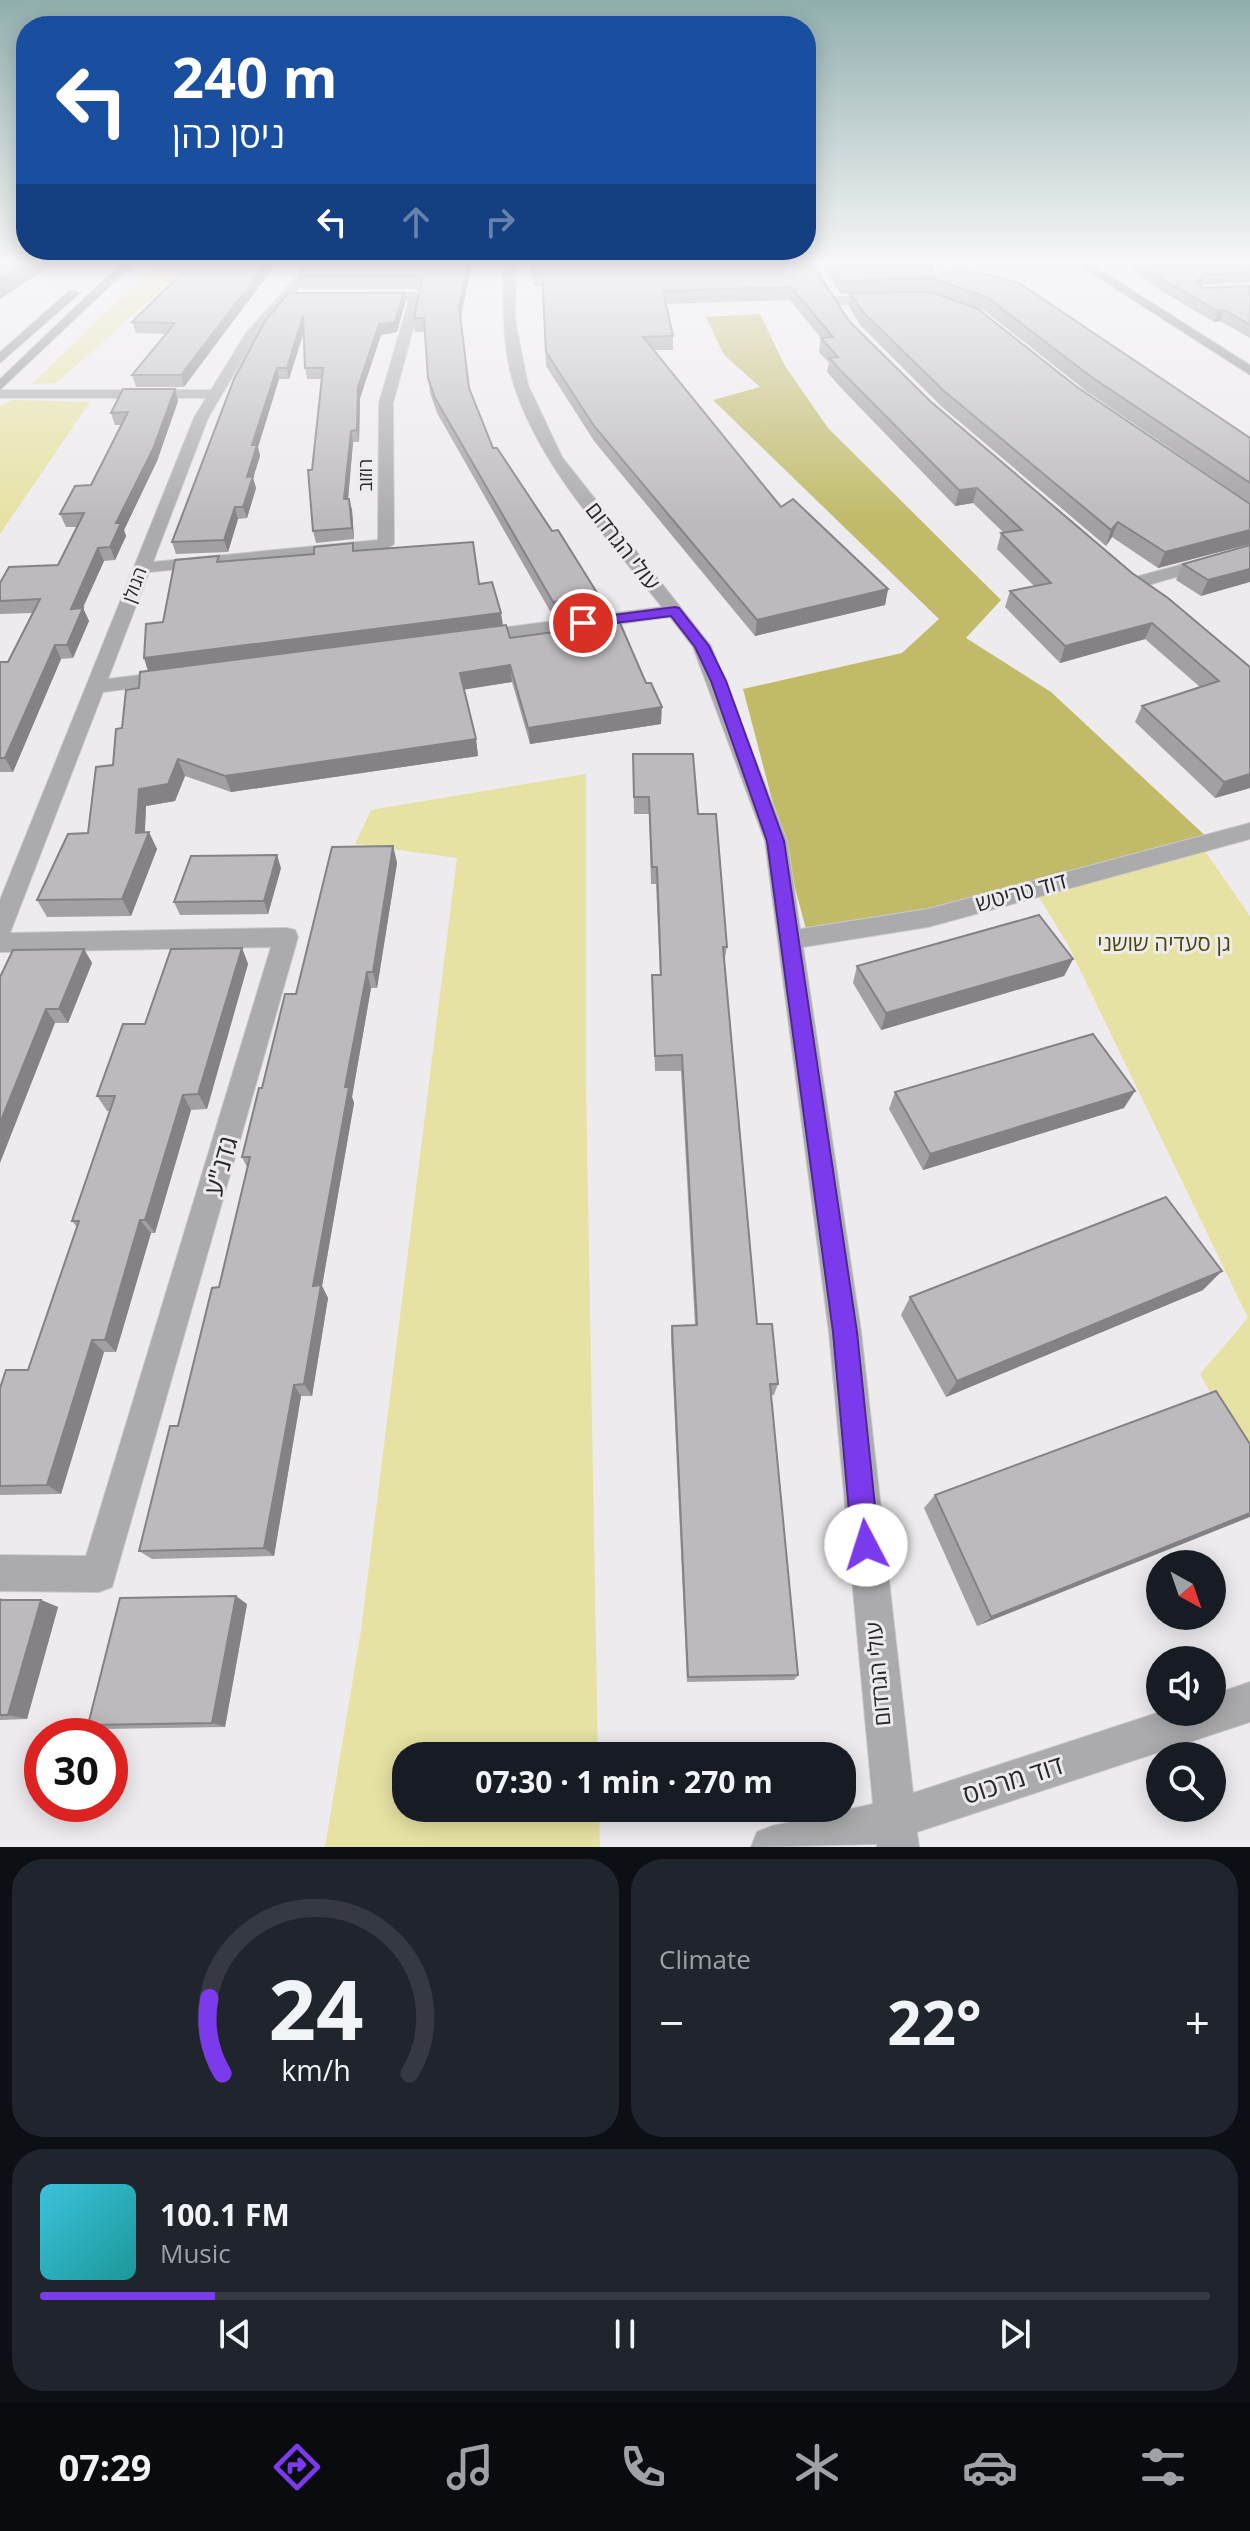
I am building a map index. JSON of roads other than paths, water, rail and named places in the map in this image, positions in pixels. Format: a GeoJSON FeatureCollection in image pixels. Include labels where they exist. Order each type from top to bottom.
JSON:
{"type":"FeatureCollection","features":[{"type":"Feature","properties":{"kind":"street"},"geometry":{"type":"LineString","coordinates":[[0,389],[39,350]]}},
{"type":"Feature","properties":{"kind":"street","name":"הגולן"},"geometry":{"type":"LineString","coordinates":[[0,930],[201,418],[241,350]]}},
{"type":"Feature","properties":{"kind":"street","name":"רוזוב"},"geometry":{"type":"LineString","coordinates":[[142,568],[386,544],[386,403],[401,350]]}},
{"type":"Feature","properties":{"kind":"street","name":"עולי הגרדום"},"geometry":{"type":"LineString","coordinates":[[514,350],[518,380],[555,458],[702,646],[718,681],[776,841],[845,1332],[895,1833]]}},
{"type":"Feature","properties":{"kind":"street"},"geometry":{"type":"LineString","coordinates":[[1218,350],[1250,371]]}},
{"type":"Feature","properties":{"kind":"street"},"geometry":{"type":"LineString","coordinates":[[0,389],[215,394]]}},
{"type":"Feature","properties":{"kind":"street"},"geometry":{"type":"LineString","coordinates":[[1170,609],[1128,578],[1250,551]]}},
{"type":"Feature","properties":{"kind":"street"},"geometry":{"type":"LineString","coordinates":[[455,640],[675,611]]}},
{"type":"Feature","properties":{"kind":"street"},"geometry":{"type":"LineString","coordinates":[[95,687],[189,675]]}},
{"type":"Feature","properties":{"kind":"street","name":"דוד טריטש"},"geometry":{"type":"LineString","coordinates":[[790,940],[928,918],[1250,831]]}},
{"type":"Feature","properties":{"kind":"street","name":"גדנ\"ע"},"geometry":{"type":"LineString","coordinates":[[0,943],[286,937],[99,1574],[0,1573]]}},
{"type":"Feature","properties":{"kind":"street","name":"דוד מרכוס"},"geometry":{"type":"LineString","coordinates":[[772,1847],[895,1833],[1250,1702]]}},
{"type":"Feature","properties":{"kind":"park label","name":"גן סעדיה שושני"},"geometry":{"type":"Point","coordinates":[1164,943]}}]}
